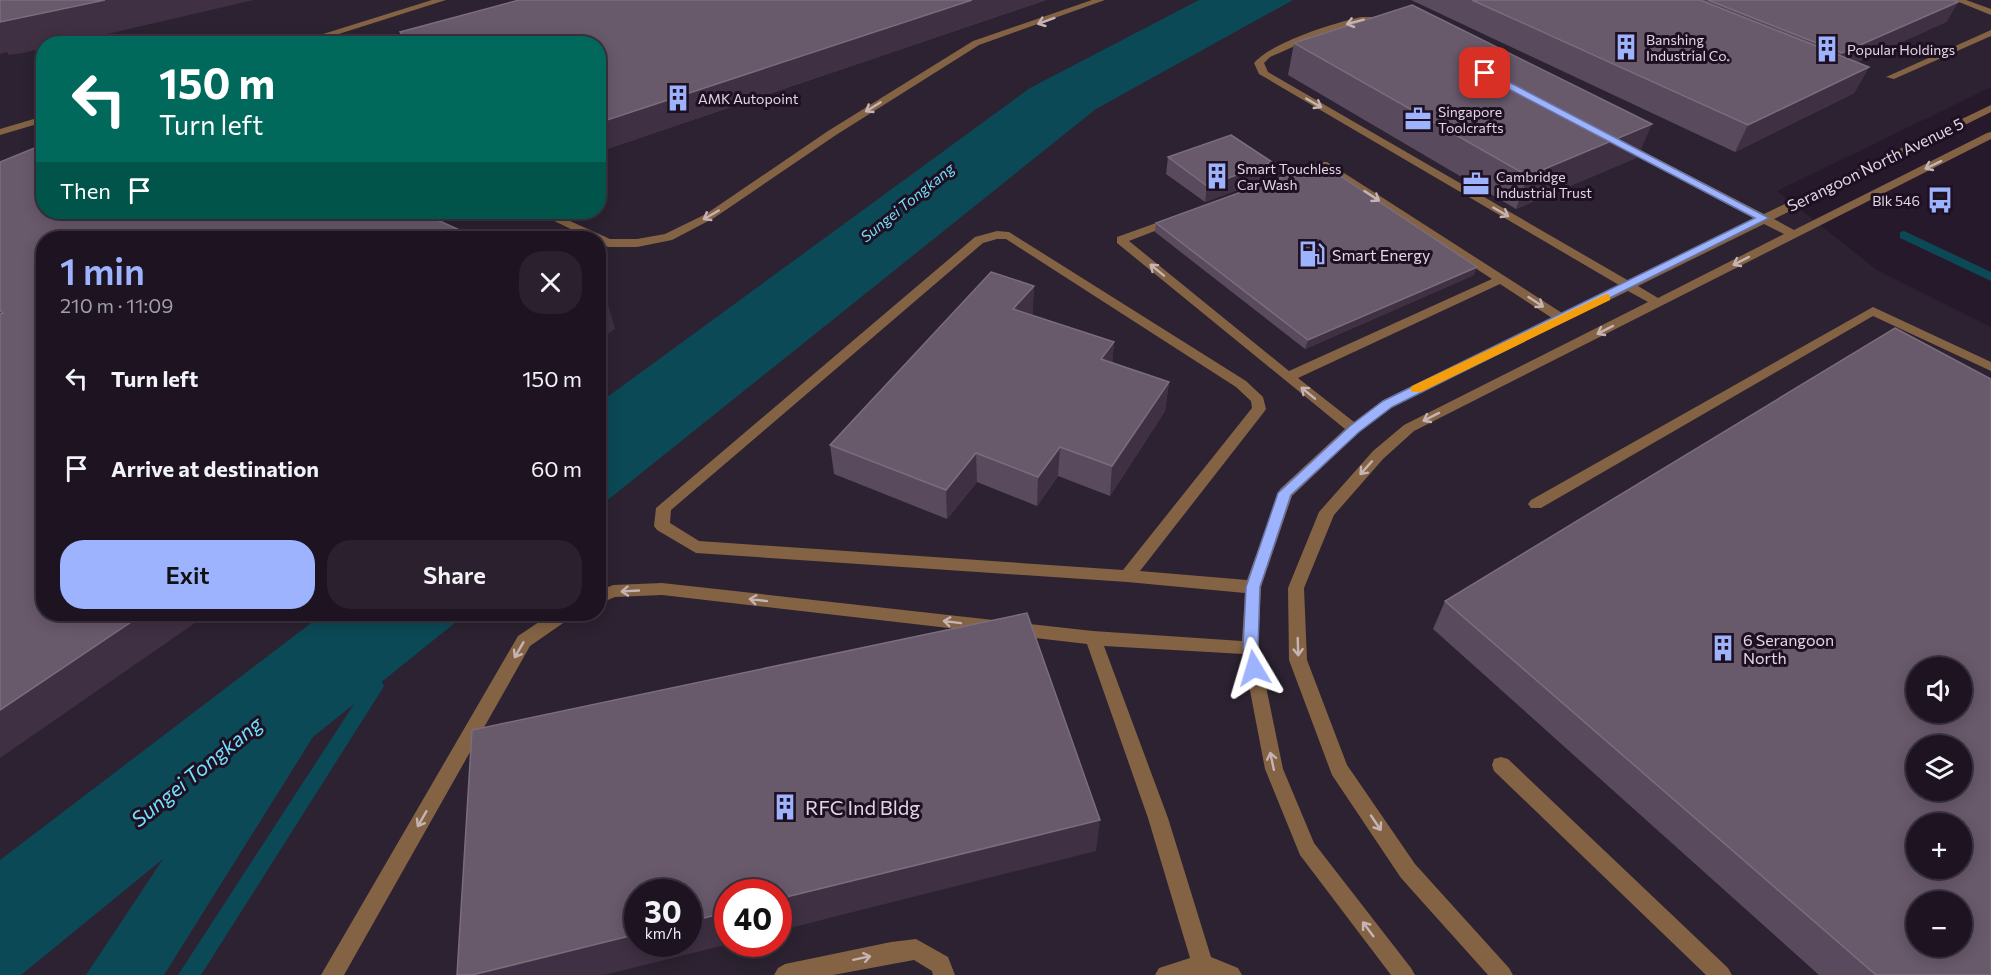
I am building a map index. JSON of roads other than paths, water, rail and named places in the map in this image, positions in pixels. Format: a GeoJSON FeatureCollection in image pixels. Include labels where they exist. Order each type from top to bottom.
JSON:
{"type":"FeatureCollection","features":[{"type":"Feature","properties":{"kind":"street"},"geometry":{"type":"LineString","coordinates":[[323,36],[442,0]]}},
{"type":"Feature","properties":{"kind":"street"},"geometry":{"type":"LineString","coordinates":[[606,242],[637,243],[668,237],[710,216],[832,133],[976,43],[1101,0]]}},
{"type":"Feature","properties":{"kind":"street"},"geometry":{"type":"LineString","coordinates":[[1958,0],[1991,12]]}},
{"type":"Feature","properties":{"kind":"street"},"geometry":{"type":"LineString","coordinates":[[1402,30],[1381,19],[1353,21],[1267,55],[1259,63],[1264,74],[1658,303]]}},
{"type":"Feature","properties":{"kind":"street"},"geometry":{"type":"LineString","coordinates":[[1891,77],[1991,33]]}},
{"type":"Feature","properties":{"kind":"street","name":"Serangoon North Avenue 5"},"geometry":{"type":"LineString","coordinates":[[1404,975],[1307,849],[1274,769],[1250,648],[1253,587],[1285,493],[1354,429],[1387,404],[1991,108]]}},
{"type":"Feature","properties":{"kind":"street"},"geometry":{"type":"LineString","coordinates":[[0,132],[36,121]]}},
{"type":"Feature","properties":{"kind":"street","name":"Serangoon North Avenue 5"},"geometry":{"type":"LineString","coordinates":[[1502,975],[1408,871],[1339,769],[1298,660],[1296,588],[1327,513],[1378,455],[1409,428],[1991,135]]}},
{"type":"Feature","properties":{"kind":"street"},"geometry":{"type":"LineString","coordinates":[[1610,138],[1793,234]]}},
{"type":"Feature","properties":{"kind":"street"},"geometry":{"type":"LineString","coordinates":[[1302,172],[1323,164],[1562,319]]}},
{"type":"Feature","properties":{"kind":"street"},"geometry":{"type":"LineString","coordinates":[[1185,216],[1121,240],[1288,378],[1354,429]]}},
{"type":"Feature","properties":{"kind":"street"},"geometry":{"type":"LineString","coordinates":[[557,219],[583,231]]}},
{"type":"Feature","properties":{"kind":"street"},"geometry":{"type":"LineString","coordinates":[[1127,576],[1259,410],[1258,400],[1241,384],[1009,237],[998,235],[979,240],[664,508],[662,526],[696,547],[1127,576],[1253,587]]}},
{"type":"Feature","properties":{"kind":"street"},"geometry":{"type":"LineString","coordinates":[[1288,378],[1502,279]]}},
{"type":"Feature","properties":{"kind":"street"},"geometry":{"type":"LineString","coordinates":[[1536,504],[1873,311],[1991,367]]}},
{"type":"Feature","properties":{"kind":"street"},"geometry":{"type":"LineString","coordinates":[[606,594],[613,591],[662,589],[1093,638],[1250,648]]}},
{"type":"Feature","properties":{"kind":"street"},"geometry":{"type":"LineString","coordinates":[[332,975],[524,641],[553,621]]}},
{"type":"Feature","properties":{"kind":"street"},"geometry":{"type":"LineString","coordinates":[[1093,638],[1158,818],[1203,965]]}},
{"type":"Feature","properties":{"kind":"street"},"geometry":{"type":"LineString","coordinates":[[1501,765],[1721,975]]}},
{"type":"Feature","properties":{"kind":"street"},"geometry":{"type":"LineString","coordinates":[[785,975],[891,952],[916,949],[941,964],[944,975]]}},
{"type":"Feature","properties":{"kind":"street"},"geometry":{"type":"LineString","coordinates":[[1166,975],[1203,965],[1231,975]]}},
{"type":"Feature","properties":{"kind":"water","name":"Sungei Tongkang"},"geometry":{"type":"Polygon","coordinates":[[[1199,0],[1293,0],[1096,109],[606,501],[606,398],[1030,88],[1199,0]]]}},
{"type":"Feature","properties":{"kind":"water","name":"Sungei Tongkang"},"geometry":{"type":"Polygon","coordinates":[[[314,621],[457,621],[313,737],[164,975],[86,975],[163,859],[21,975],[0,975],[0,860],[314,621]]]}},
{"type":"Feature","properties":{"kind":"waterway"},"geometry":{"type":"LineString","coordinates":[[1904,235],[1991,277]]}},
{"type":"Feature","properties":{"kind":"waterway"},"geometry":{"type":"LineString","coordinates":[[189,975],[375,686]]}},
{"type":"Feature","properties":{"kind":"place","name":"Banshing Industrial Co."},"geometry":{"type":"Point","coordinates":[1626,47]}},
{"type":"Feature","properties":{"kind":"place","name":"Popular Holdings"},"geometry":{"type":"Point","coordinates":[1827,49]}},
{"type":"Feature","properties":{"kind":"place","name":"AMK Autopoint"},"geometry":{"type":"Point","coordinates":[678,98]}},
{"type":"Feature","properties":{"kind":"place","name":"Singapore Toolcrafts"},"geometry":{"type":"Point","coordinates":[1418,119]}},
{"type":"Feature","properties":{"kind":"place","name":"Smart Touchless Car Wash"},"geometry":{"type":"Point","coordinates":[1217,176]}},
{"type":"Feature","properties":{"kind":"place","name":"Cambridge Industrial Trust"},"geometry":{"type":"Point","coordinates":[1476,184]}},
{"type":"Feature","properties":{"kind":"place","name":"Blk 546"},"geometry":{"type":"Point","coordinates":[1940,200]}},
{"type":"Feature","properties":{"kind":"place","name":"Smart Energy"},"geometry":{"type":"Point","coordinates":[1312,254]}},
{"type":"Feature","properties":{"kind":"place","name":"6 Serangoon North"},"geometry":{"type":"Point","coordinates":[1723,648]}},
{"type":"Feature","properties":{"kind":"place","name":"RFC Ind Bldg"},"geometry":{"type":"Point","coordinates":[785,807]}}]}
